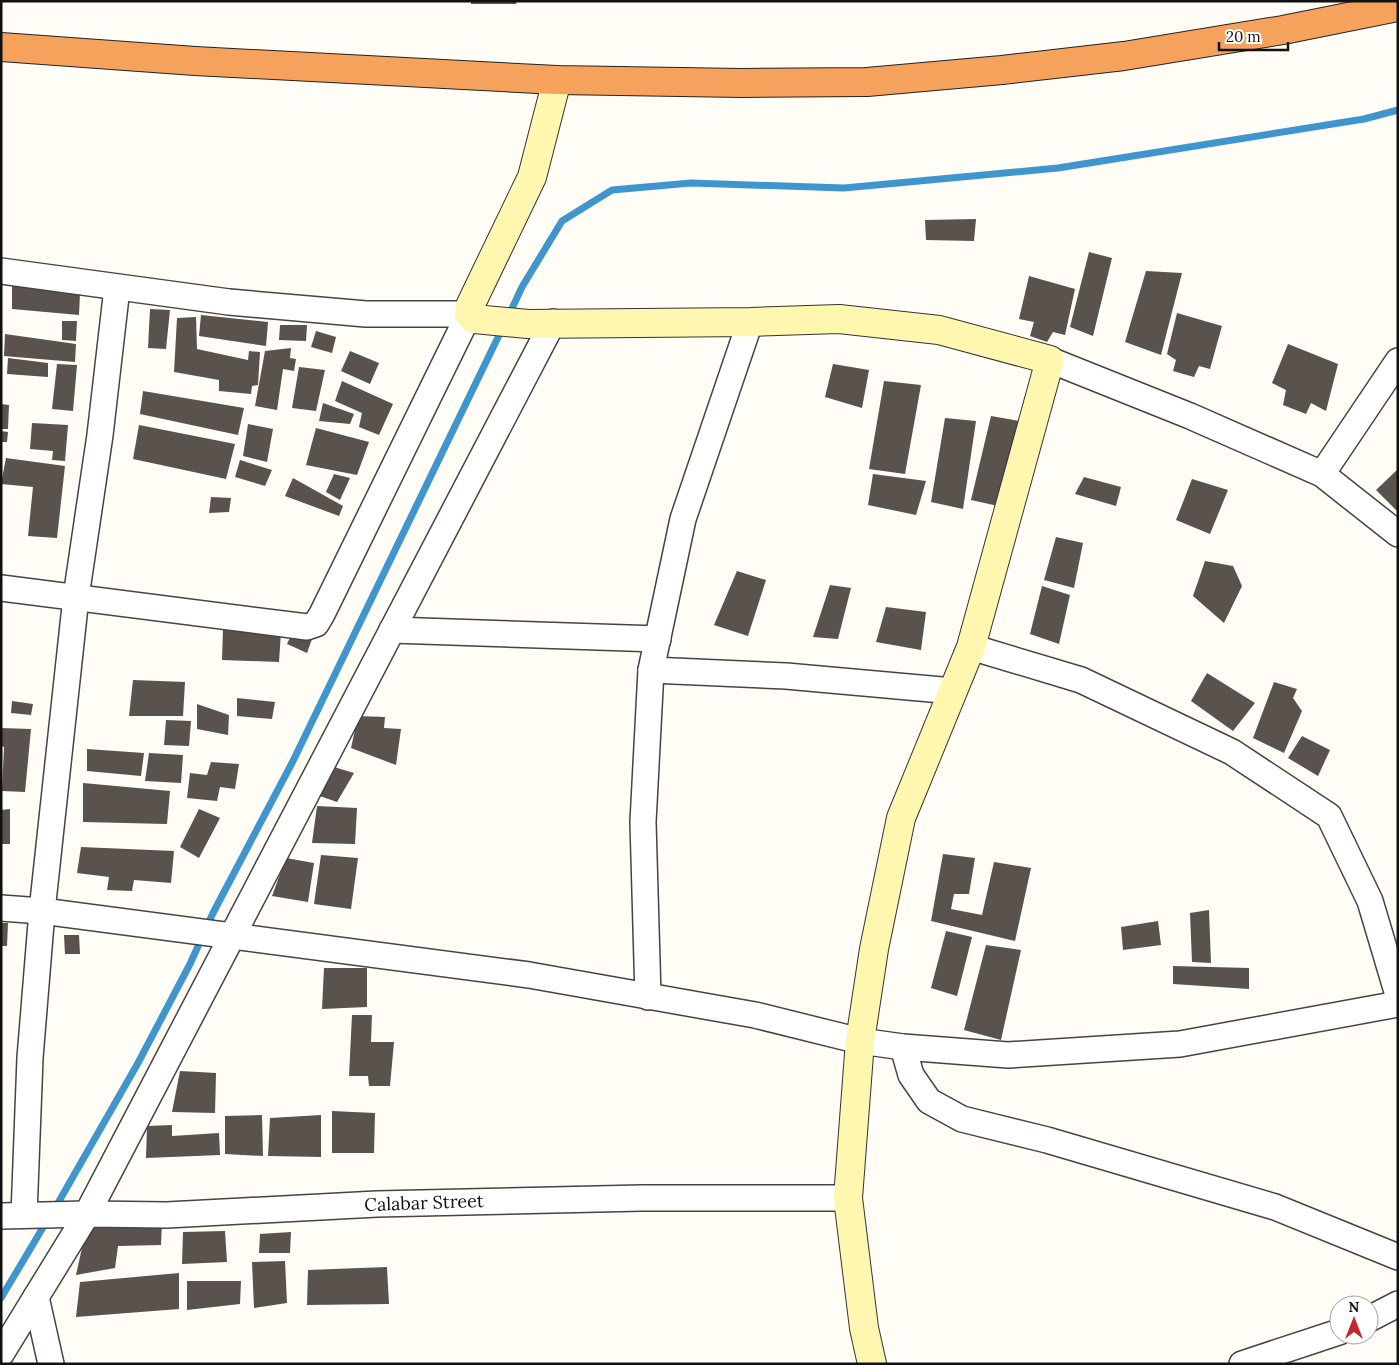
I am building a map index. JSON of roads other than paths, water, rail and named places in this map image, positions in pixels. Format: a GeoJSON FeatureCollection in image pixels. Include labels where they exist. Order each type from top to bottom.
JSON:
{"type":"FeatureCollection","features":[{"type":"Feature","properties":{"kind":"highway"},"geometry":{"type":"LineString","coordinates":[[1,47],[195,61],[557,80],[742,83],[867,82],[1002,70],[1161,50],[1283,30],[1398,7]]}},
{"type":"Feature","properties":{"kind":"street"},"geometry":{"type":"LineString","coordinates":[[1,588],[307,627],[316,624],[327,606],[469,314],[470,306],[532,177],[557,80]]}},
{"type":"Feature","properties":{"kind":"street"},"geometry":{"type":"LineString","coordinates":[[1,272],[228,302],[366,314],[469,314],[474,319],[541,323],[750,322],[839,319],[939,330],[1050,360],[1190,416],[1322,474],[1398,534]]}},
{"type":"Feature","properties":{"kind":"street"},"geometry":{"type":"LineString","coordinates":[[13,1215],[30,1058],[42,911],[76,597],[100,435],[117,288]]}},
{"type":"Feature","properties":{"kind":"street"},"geometry":{"type":"LineString","coordinates":[[648,996],[643,822],[651,670],[683,519],[750,322]]}},
{"type":"Feature","properties":{"kind":"street"},"geometry":{"type":"LineString","coordinates":[[1,1354],[36,1297],[226,935],[392,630],[541,323]]}},
{"type":"Feature","properties":{"kind":"street"},"geometry":{"type":"LineString","coordinates":[[872,1364],[864,1328],[848,1198],[860,1041],[874,949],[900,818],[971,648],[1050,360]]}},
{"type":"Feature","properties":{"kind":"street"},"geometry":{"type":"LineString","coordinates":[[1322,474],[1398,361]]}},
{"type":"Feature","properties":{"kind":"street"},"geometry":{"type":"LineString","coordinates":[[392,630],[658,639]]}},
{"type":"Feature","properties":{"kind":"street"},"geometry":{"type":"LineString","coordinates":[[971,648],[1081,680],[1232,752],[1329,816],[1370,901],[1398,995]]}},
{"type":"Feature","properties":{"kind":"street"},"geometry":{"type":"LineString","coordinates":[[651,670],[786,676],[953,691]]}},
{"type":"Feature","properties":{"kind":"street"},"geometry":{"type":"LineString","coordinates":[[1,908],[42,911],[529,975],[755,1016],[860,1041],[903,1047],[1008,1055],[1180,1044],[1398,1004]]}},
{"type":"Feature","properties":{"kind":"street"},"geometry":{"type":"LineString","coordinates":[[903,1047],[911,1075],[929,1101],[962,1119],[1048,1140],[1275,1208],[1398,1257]]}},
{"type":"Feature","properties":{"kind":"street","name":"Calabar Street"},"geometry":{"type":"LineString","coordinates":[[13,1215],[168,1215],[377,1204],[642,1198],[848,1198]]}},
{"type":"Feature","properties":{"kind":"street"},"geometry":{"type":"LineString","coordinates":[[36,1297],[51,1364]]}},
{"type":"Feature","properties":{"kind":"street"},"geometry":{"type":"LineString","coordinates":[[1379,1314],[1398,1304]]}},
{"type":"Feature","properties":{"kind":"street"},"geometry":{"type":"LineString","coordinates":[[1242,1364],[1329,1335]]}},
{"type":"Feature","properties":{"kind":"waterway"},"geometry":{"type":"LineString","coordinates":[[508,317],[522,287],[562,221],[612,190],[691,183],[844,188],[1058,168],[1364,119],[1398,110]]}},
{"type":"Feature","properties":{"kind":"waterway"},"geometry":{"type":"LineString","coordinates":[[54,1210],[138,1063],[190,964],[213,913],[293,761],[502,329]]}},
{"type":"Feature","properties":{"kind":"waterway"},"geometry":{"type":"LineString","coordinates":[[1,1298],[48,1219]]}}]}
